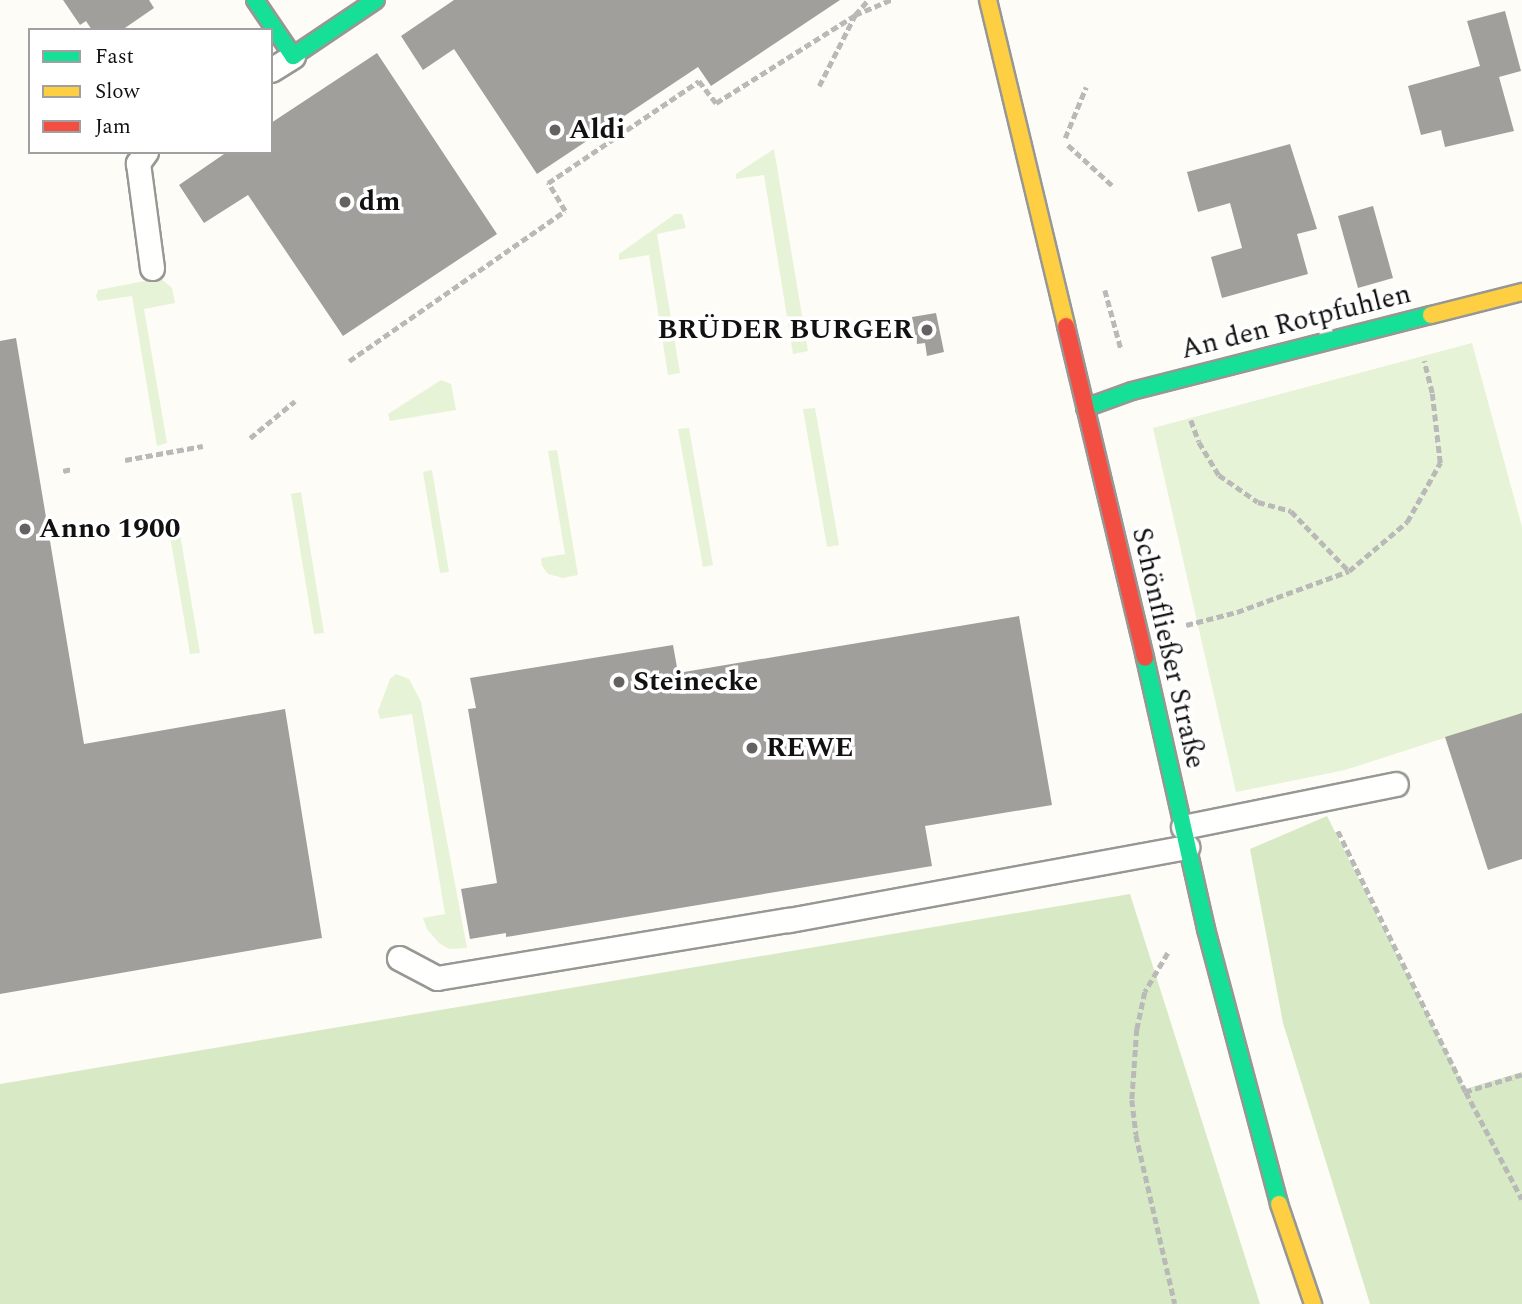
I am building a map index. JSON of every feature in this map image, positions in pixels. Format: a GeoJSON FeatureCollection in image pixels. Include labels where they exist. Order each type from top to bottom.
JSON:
{"type":"FeatureCollection","features":[{"type":"Feature","properties":{"kind":"main road"},"geometry":{"type":"LineString","coordinates":[[255,0],[293,56],[376,0]]}},
{"type":"Feature","properties":{"kind":"main road","name":"Schönfließer Straße"},"geometry":{"type":"LineString","coordinates":[[988,0],[1206,929],[1280,1208],[1312,1304]]}},
{"type":"Feature","properties":{"kind":"main road","name":"An den Rotpfuhlen"},"geometry":{"type":"LineString","coordinates":[[1084,408],[1176,379],[1522,292]]}},
{"type":"Feature","properties":{"kind":"lane"},"geometry":{"type":"LineString","coordinates":[[273,69],[293,56]]}},
{"type":"Feature","properties":{"kind":"lane"},"geometry":{"type":"LineString","coordinates":[[145,154],[138,163],[152,268]]}},
{"type":"Feature","properties":{"kind":"lane"},"geometry":{"type":"LineString","coordinates":[[399,958],[437,978],[816,915],[1185,837],[1322,799],[1396,783]]}},
{"type":"Feature","properties":{"kind":"path"},"geometry":{"type":"LineString","coordinates":[[819,86],[855,15],[868,0]]}},
{"type":"Feature","properties":{"kind":"path"},"geometry":{"type":"LineString","coordinates":[[349,361],[565,211],[548,183],[699,81],[716,103],[855,15],[891,0]]}},
{"type":"Feature","properties":{"kind":"path"},"geometry":{"type":"LineString","coordinates":[[1086,87],[1064,141],[1114,187]]}},
{"type":"Feature","properties":{"kind":"path"},"geometry":{"type":"LineString","coordinates":[[1186,625],[1237,612],[1349,571],[1407,522],[1440,463],[1432,393],[1413,320]]}},
{"type":"Feature","properties":{"kind":"path"},"geometry":{"type":"LineString","coordinates":[[1176,379],[1199,442],[1219,475],[1258,502],[1291,511],[1349,571]]}},
{"type":"Feature","properties":{"kind":"path"},"geometry":{"type":"LineString","coordinates":[[250,438],[295,401]]}},
{"type":"Feature","properties":{"kind":"path"},"geometry":{"type":"LineString","coordinates":[[125,460],[203,446]]}},
{"type":"Feature","properties":{"kind":"path"},"geometry":{"type":"LineString","coordinates":[[63,471],[72,469]]}},
{"type":"Feature","properties":{"kind":"path"},"geometry":{"type":"LineString","coordinates":[[1322,799],[1466,1092],[1522,1199]]}},
{"type":"Feature","properties":{"kind":"path"},"geometry":{"type":"LineString","coordinates":[[1175,1304],[1136,1135],[1133,1063],[1145,992],[1156,971],[1168,952],[1184,939],[1206,929]]}},
{"type":"Feature","properties":{"kind":"path"},"geometry":{"type":"LineString","coordinates":[[1466,1092],[1522,1075]]}},
{"type":"Feature","properties":{"kind":"green space"},"geometry":{"type":"Polygon","coordinates":[[[774,149],[808,351],[793,354],[764,175],[736,179],[736,174],[774,149]]]}},
{"type":"Feature","properties":{"kind":"green space"},"geometry":{"type":"Polygon","coordinates":[[[675,214],[682,214],[686,228],[657,234],[680,373],[668,375],[649,255],[619,260],[619,254],[675,214]]]}},
{"type":"Feature","properties":{"kind":"green space"},"geometry":{"type":"Polygon","coordinates":[[[160,278],[172,288],[175,303],[144,309],[167,443],[157,446],[132,296],[98,301],[96,296],[98,290],[160,278]]]}},
{"type":"Feature","properties":{"kind":"green space"},"geometry":{"type":"Polygon","coordinates":[[[1472,343],[1522,527],[1522,713],[1345,770],[1236,792],[1153,428],[1472,343]]]}},
{"type":"Feature","properties":{"kind":"green space"},"geometry":{"type":"Polygon","coordinates":[[[441,380],[451,384],[456,410],[390,421],[388,414],[441,380]]]}},
{"type":"Feature","properties":{"kind":"green space"},"geometry":{"type":"Polygon","coordinates":[[[815,408],[839,545],[827,547],[803,409],[815,408]]]}},
{"type":"Feature","properties":{"kind":"green space"},"geometry":{"type":"Polygon","coordinates":[[[689,428],[713,565],[703,567],[678,429],[689,428]]]}},
{"type":"Feature","properties":{"kind":"green space"},"geometry":{"type":"Polygon","coordinates":[[[557,450],[578,575],[563,578],[548,574],[542,566],[541,558],[565,554],[548,451],[557,450]]]}},
{"type":"Feature","properties":{"kind":"green space"},"geometry":{"type":"Polygon","coordinates":[[[432,470],[449,572],[440,573],[423,472],[432,470]]]}},
{"type":"Feature","properties":{"kind":"green space"},"geometry":{"type":"Polygon","coordinates":[[[301,492],[324,633],[314,634],[291,494],[301,492]]]}},
{"type":"Feature","properties":{"kind":"green space"},"geometry":{"type":"Polygon","coordinates":[[[177,516],[200,653],[190,654],[167,518],[177,516]]]}},
{"type":"Feature","properties":{"kind":"green space"},"geometry":{"type":"Polygon","coordinates":[[[396,674],[409,679],[421,702],[467,948],[449,949],[439,943],[427,929],[423,918],[445,914],[412,714],[380,719],[378,711],[390,679],[396,674]]]}},
{"type":"Feature","properties":{"kind":"green space"},"geometry":{"type":"Polygon","coordinates":[[[1327,816],[1465,1089],[1522,1072],[1522,1304],[1370,1304],[1283,1023],[1250,849],[1327,816]]]}},
{"type":"Feature","properties":{"kind":"green space"},"geometry":{"type":"Polygon","coordinates":[[[1130,894],[1260,1304],[0,1304],[0,1084],[1130,894]]]}},
{"type":"Feature","properties":{"kind":"building"},"geometry":{"type":"Polygon","coordinates":[[[63,0],[149,0],[154,8],[125,28],[91,28],[86,21],[80,25],[63,0]]]}},
{"type":"Feature","properties":{"kind":"building","name":"Aldi"},"geometry":{"type":"Polygon","coordinates":[[[454,0],[840,0],[711,86],[698,67],[537,174],[454,49],[423,70],[401,36],[454,0]]]}},
{"type":"Feature","properties":{"kind":"building"},"geometry":{"type":"Polygon","coordinates":[[[1505,11],[1521,71],[1499,77],[1514,131],[1445,147],[1441,130],[1421,135],[1408,86],[1480,66],[1467,21],[1505,11]]]}},
{"type":"Feature","properties":{"kind":"building"},"geometry":{"type":"Polygon","coordinates":[[[377,53],[497,234],[343,336],[248,195],[204,223],[179,185],[224,154],[273,154],[273,122],[377,53]]]}},
{"type":"Feature","properties":{"kind":"building"},"geometry":{"type":"Polygon","coordinates":[[[1290,144],[1317,229],[1297,234],[1308,274],[1222,298],[1211,257],[1242,248],[1230,203],[1198,212],[1187,172],[1290,144]]]}},
{"type":"Feature","properties":{"kind":"building"},"geometry":{"type":"Polygon","coordinates":[[[1373,206],[1393,278],[1358,288],[1338,216],[1373,206]]]}},
{"type":"Feature","properties":{"kind":"building","name":"BRÜDER BURGER"},"geometry":{"type":"Polygon","coordinates":[[[936,313],[944,352],[927,356],[925,343],[917,344],[912,317],[936,313]]]}},
{"type":"Feature","properties":{"kind":"building"},"geometry":{"type":"Polygon","coordinates":[[[16,338],[84,744],[285,709],[322,938],[0,994],[0,341],[16,338]]]}},
{"type":"Feature","properties":{"kind":"building"},"geometry":{"type":"Polygon","coordinates":[[[1019,616],[1052,805],[925,826],[932,866],[506,937],[506,933],[470,939],[461,889],[497,883],[468,709],[476,708],[470,678],[673,645],[678,673],[1019,616]]]}},
{"type":"Feature","properties":{"kind":"building"},"geometry":{"type":"Polygon","coordinates":[[[1522,713],[1522,859],[1488,870],[1445,737],[1522,713]]]}},
{"type":"Feature","properties":{"kind":"traffic: fast"},"geometry":{"type":"LineString","coordinates":[[255,0],[293,56],[376,0]]}},
{"type":"Feature","properties":{"kind":"traffic: fast"},"geometry":{"type":"LineString","coordinates":[[1085,408],[1132,391],[1431,315]]}},
{"type":"Feature","properties":{"kind":"traffic: fast"},"geometry":{"type":"LineString","coordinates":[[1145,658],[1206,929],[1279,1204]]}},
{"type":"Feature","properties":{"kind":"traffic: slow"},"geometry":{"type":"LineString","coordinates":[[988,0],[1066,326]]}},
{"type":"Feature","properties":{"kind":"traffic: slow"},"geometry":{"type":"LineString","coordinates":[[1431,315],[1522,292]]}},
{"type":"Feature","properties":{"kind":"traffic: slow"},"geometry":{"type":"LineString","coordinates":[[1279,1204],[1313,1304]]}},
{"type":"Feature","properties":{"kind":"traffic: jam"},"geometry":{"type":"LineString","coordinates":[[1066,326],[1145,658]]}},
{"type":"Feature","properties":{"kind":"place","name":"Aldi"},"geometry":{"type":"Point","coordinates":[555,130]}},
{"type":"Feature","properties":{"kind":"place","name":"dm"},"geometry":{"type":"Point","coordinates":[345,202]}},
{"type":"Feature","properties":{"kind":"place","name":"BRÜDER BURGER"},"geometry":{"type":"Point","coordinates":[927,330]}},
{"type":"Feature","properties":{"kind":"place","name":"Anno 1900"},"geometry":{"type":"Point","coordinates":[25,529]}},
{"type":"Feature","properties":{"kind":"place","name":"Steinecke"},"geometry":{"type":"Point","coordinates":[619,682]}},
{"type":"Feature","properties":{"kind":"place","name":"REWE"},"geometry":{"type":"Point","coordinates":[752,748]}}]}
